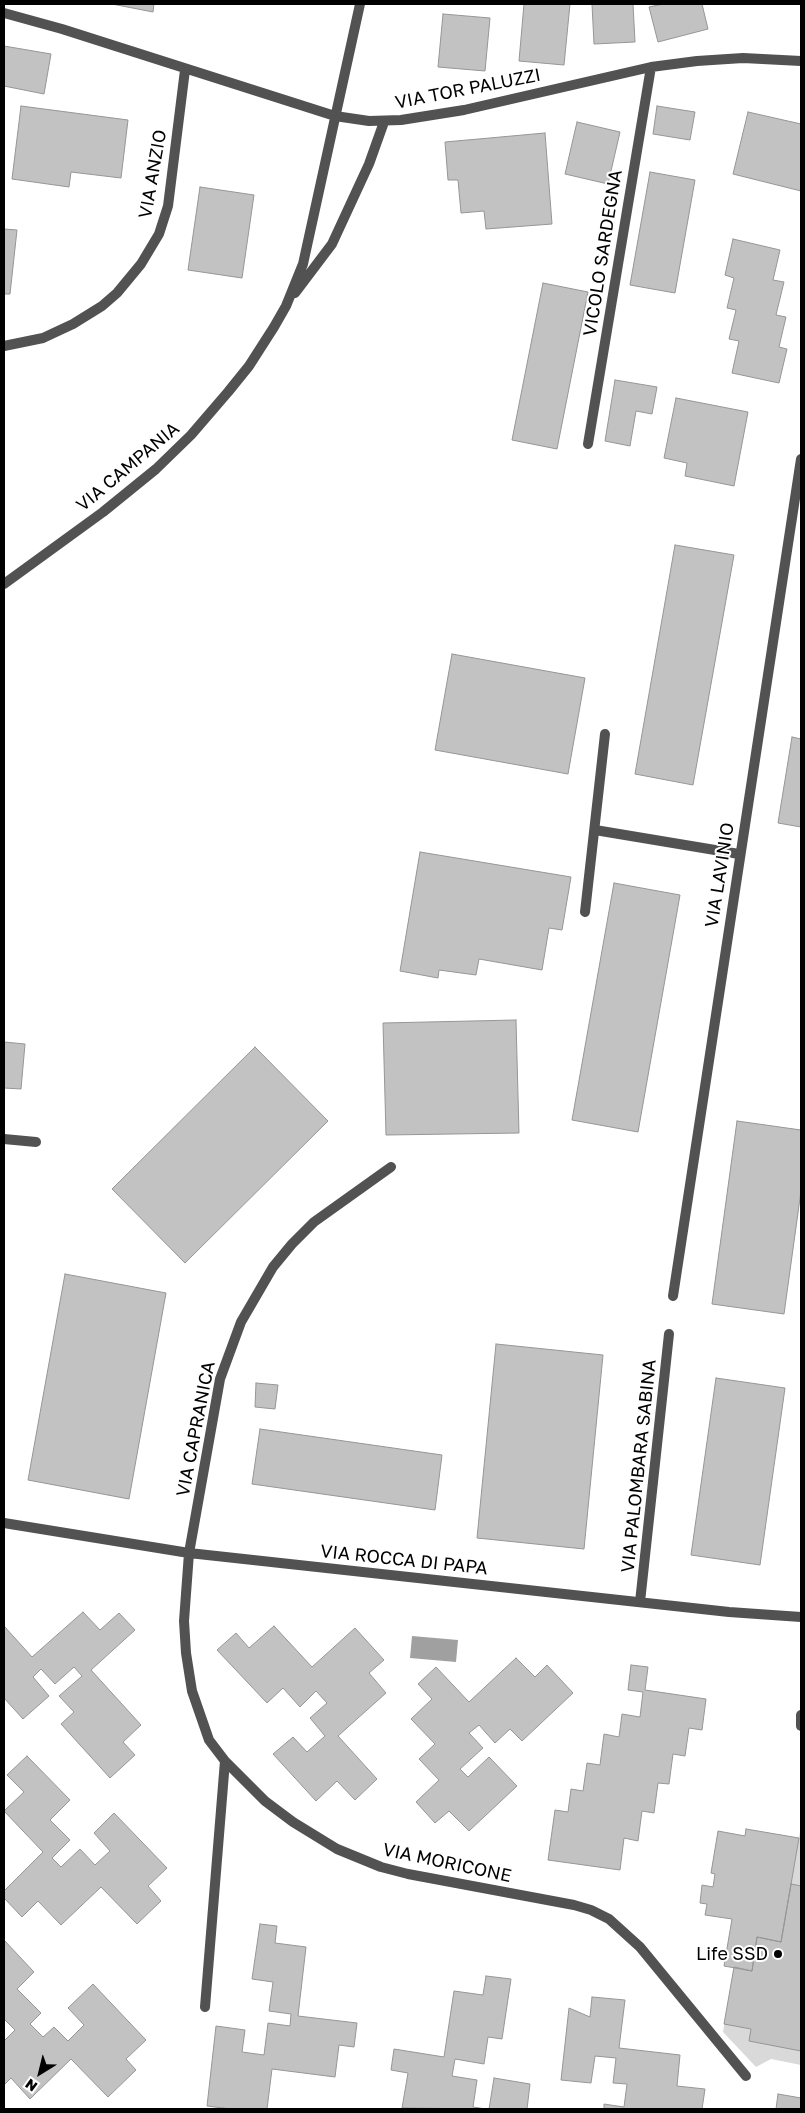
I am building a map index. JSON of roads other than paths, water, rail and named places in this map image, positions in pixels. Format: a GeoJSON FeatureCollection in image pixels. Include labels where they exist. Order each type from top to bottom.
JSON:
{"type":"FeatureCollection","features":[{"type":"Feature","properties":{"kind":"street","name":"VIA CAMPANIA"},"geometry":{"type":"LineString","coordinates":[[286,306],[302,264],[360,4]]}},
{"type":"Feature","properties":{"kind":"street","name":"VIA TOR PALUZZI"},"geometry":{"type":"LineString","coordinates":[[4,13],[62,29],[185,70],[335,116],[384,122],[464,110],[651,67],[743,58],[801,61]]}},
{"type":"Feature","properties":{"kind":"street","name":"VICOLO SARDEGNA"},"geometry":{"type":"LineString","coordinates":[[588,444],[651,67]]}},
{"type":"Feature","properties":{"kind":"street","name":"VIA ANZIO"},"geometry":{"type":"LineString","coordinates":[[4,346],[44,338],[73,324],[102,306],[117,293],[141,264],[159,234],[168,206],[185,70]]}},
{"type":"Feature","properties":{"kind":"street","name":"VIA CAMPANIA"},"geometry":{"type":"LineString","coordinates":[[4,584],[138,484],[191,436],[249,366],[286,306],[332,244],[369,164],[384,122]]}},
{"type":"Feature","properties":{"kind":"street","name":"VIA LAVINIO"},"geometry":{"type":"LineString","coordinates":[[673,1296],[739,854],[801,459]]}},
{"type":"Feature","properties":{"kind":"street"},"geometry":{"type":"LineString","coordinates":[[585,912],[605,734]]}},
{"type":"Feature","properties":{"kind":"street"},"geometry":{"type":"LineString","coordinates":[[595,830],[739,854]]}},
{"type":"Feature","properties":{"kind":"street"},"geometry":{"type":"LineString","coordinates":[[4,1139],[36,1142]]}},
{"type":"Feature","properties":{"kind":"street","name":"VIA CAPRANICA"},"geometry":{"type":"LineString","coordinates":[[189,1553],[220,1379],[241,1322],[273,1267],[292,1244],[320,1217],[391,1168]]}},
{"type":"Feature","properties":{"kind":"street","name":"VIA PALOMBARA SABINA"},"geometry":{"type":"LineString","coordinates":[[640,1602],[669,1334]]}},
{"type":"Feature","properties":{"kind":"street","name":"VIA ROCCA DI PAPA"},"geometry":{"type":"LineString","coordinates":[[4,1523],[189,1553],[729,1612],[801,1617]]}},
{"type":"Feature","properties":{"kind":"street","name":"VIA MORICONE"},"geometry":{"type":"LineString","coordinates":[[189,1553],[184,1621],[186,1653],[192,1691],[209,1740],[225,1761],[265,1801],[281,1814],[323,1841],[381,1867],[435,1881],[583,1907],[609,1919],[640,1947],[746,2076]]}},
{"type":"Feature","properties":{"kind":"street"},"geometry":{"type":"LineString","coordinates":[[801,1715],[801,1726]]}},
{"type":"Feature","properties":{"kind":"street"},"geometry":{"type":"LineString","coordinates":[[205,2007],[225,1761]]}},
{"type":"Feature","properties":{"kind":"place","name":"Life SSD"},"geometry":{"type":"Point","coordinates":[778,1954]}}]}
